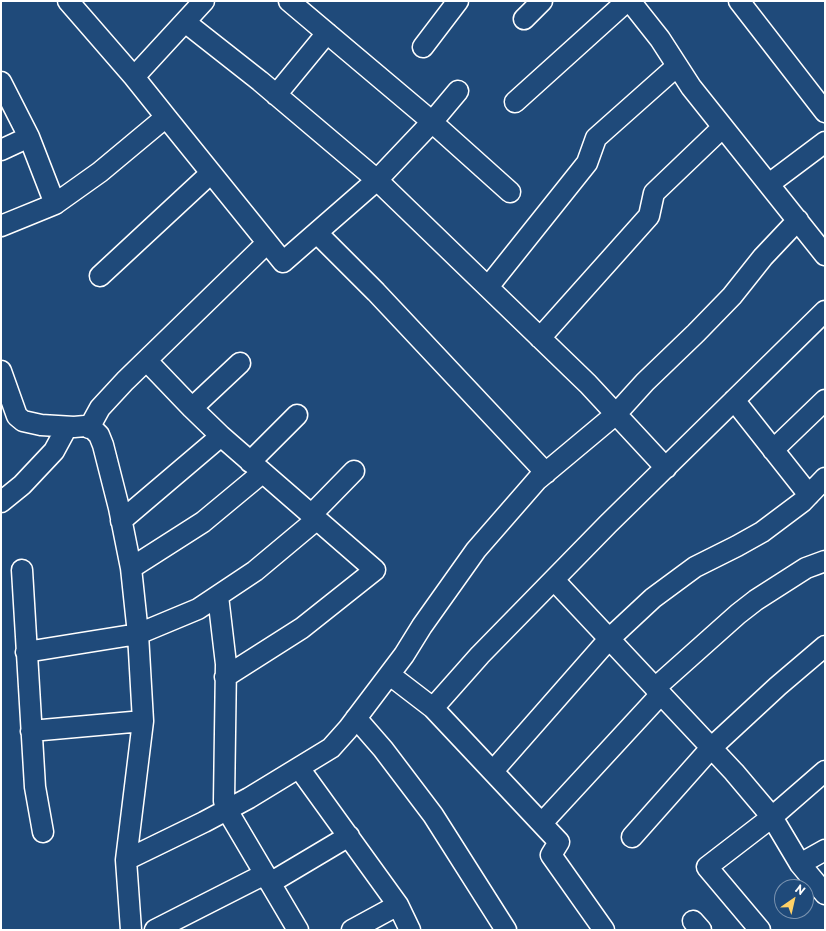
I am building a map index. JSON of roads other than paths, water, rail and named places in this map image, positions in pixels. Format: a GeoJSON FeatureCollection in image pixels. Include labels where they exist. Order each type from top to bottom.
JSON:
{"type":"FeatureCollection","features":[{"type":"Feature","properties":{"kind":"street"},"geometry":{"type":"LineString","coordinates":[[134,77],[204,1]]}},
{"type":"Feature","properties":{"kind":"street"},"geometry":{"type":"LineString","coordinates":[[289,1],[432,122],[510,192]]}},
{"type":"Feature","properties":{"kind":"street"},"geometry":{"type":"LineString","coordinates":[[423,48],[458,1]]}},
{"type":"Feature","properties":{"kind":"street"},"geometry":{"type":"LineString","coordinates":[[524,19],[542,1]]}},
{"type":"Feature","properties":{"kind":"street"},"geometry":{"type":"LineString","coordinates":[[739,1],[825,112]]}},
{"type":"Feature","properties":{"kind":"street"},"geometry":{"type":"LineString","coordinates":[[515,102],[633,3],[660,39],[691,87],[825,255]]}},
{"type":"Feature","properties":{"kind":"street"},"geometry":{"type":"LineString","coordinates":[[78,5],[283,262],[377,180],[432,122],[458,91]]}},
{"type":"Feature","properties":{"kind":"street"},"geometry":{"type":"LineString","coordinates":[[185,22],[276,95],[377,180],[588,384],[666,468]]}},
{"type":"Feature","properties":{"kind":"street"},"geometry":{"type":"LineString","coordinates":[[276,95],[327,33]]}},
{"type":"Feature","properties":{"kind":"street"},"geometry":{"type":"LineString","coordinates":[[488,287],[587,163],[596,138],[678,66]]}},
{"type":"Feature","properties":{"kind":"street"},"geometry":{"type":"LineString","coordinates":[[1,82],[29,137],[55,204]]}},
{"type":"Feature","properties":{"kind":"street"},"geometry":{"type":"LineString","coordinates":[[1,226],[55,204],[100,172],[166,117]]}},
{"type":"Feature","properties":{"kind":"street"},"geometry":{"type":"LineString","coordinates":[[540,338],[649,216],[654,193],[723,128]]}},
{"type":"Feature","properties":{"kind":"street"},"geometry":{"type":"LineString","coordinates":[[1,150],[29,137]]}},
{"type":"Feature","properties":{"kind":"street"},"geometry":{"type":"LineString","coordinates":[[769,184],[825,142]]}},
{"type":"Feature","properties":{"kind":"street"},"geometry":{"type":"LineString","coordinates":[[100,276],[211,173]]}},
{"type":"Feature","properties":{"kind":"street"},"geometry":{"type":"LineString","coordinates":[[126,860],[227,810],[331,748],[390,675],[422,626],[476,550],[537,480],[616,414],[645,382],[732,296],[763,257],[798,220]]}},
{"type":"Feature","properties":{"kind":"street"},"geometry":{"type":"LineString","coordinates":[[317,233],[376,292],[546,473]]}},
{"type":"Feature","properties":{"kind":"street"},"geometry":{"type":"LineString","coordinates":[[89,428],[100,408],[267,243]]}},
{"type":"Feature","properties":{"kind":"street"},"geometry":{"type":"LineString","coordinates":[[433,708],[480,655],[554,580],[825,311]]}},
{"type":"Feature","properties":{"kind":"street"},"geometry":{"type":"LineString","coordinates":[[147,361],[221,436],[375,570],[302,628],[225,677]]}},
{"type":"Feature","properties":{"kind":"street"},"geometry":{"type":"LineString","coordinates":[[192,408],[240,362]]}},
{"type":"Feature","properties":{"kind":"street"},"geometry":{"type":"LineString","coordinates":[[1,371],[17,416],[23,421],[35,424],[74,428],[85,426],[93,429],[99,435],[103,445],[122,521],[131,568],[138,634],[143,721],[126,860],[131,930]]}},
{"type":"Feature","properties":{"kind":"street"},"geometry":{"type":"LineString","coordinates":[[734,400],[809,495]]}},
{"type":"Feature","properties":{"kind":"street"},"geometry":{"type":"LineString","coordinates":[[773,450],[825,400]]}},
{"type":"Feature","properties":{"kind":"street"},"geometry":{"type":"LineString","coordinates":[[131,568],[203,522],[256,468],[297,415]]}},
{"type":"Feature","properties":{"kind":"street"},"geometry":{"type":"LineString","coordinates":[[1,502],[22,485],[54,451],[67,427]]}},
{"type":"Feature","properties":{"kind":"street"},"geometry":{"type":"LineString","coordinates":[[122,521],[221,436]]}},
{"type":"Feature","properties":{"kind":"street"},"geometry":{"type":"LineString","coordinates":[[26,652],[138,634],[198,609],[255,571],[314,517],[354,471]]}},
{"type":"Feature","properties":{"kind":"street"},"geometry":{"type":"LineString","coordinates":[[493,771],[609,639],[653,598],[695,567],[762,532],[802,502],[825,478]]}},
{"type":"Feature","properties":{"kind":"street"},"geometry":{"type":"LineString","coordinates":[[542,822],[658,691],[733,618],[756,600],[796,573],[825,561]]}},
{"type":"Feature","properties":{"kind":"street"},"geometry":{"type":"LineString","coordinates":[[22,570],[35,787],[44,832]]}},
{"type":"Feature","properties":{"kind":"street"},"geometry":{"type":"LineString","coordinates":[[554,580],[734,772],[772,818],[800,864],[825,894]]}},
{"type":"Feature","properties":{"kind":"street"},"geometry":{"type":"LineString","coordinates":[[218,596],[226,664],[224,801],[227,810],[298,930]]}},
{"type":"Feature","properties":{"kind":"street"},"geometry":{"type":"LineString","coordinates":[[632,837],[711,748],[778,686],[825,646]]}},
{"type":"Feature","properties":{"kind":"street"},"geometry":{"type":"LineString","coordinates":[[390,675],[433,708],[542,822],[559,842],[551,855],[604,930]]}},
{"type":"Feature","properties":{"kind":"street"},"geometry":{"type":"LineString","coordinates":[[356,718],[383,749],[433,815],[506,930]]}},
{"type":"Feature","properties":{"kind":"street"},"geometry":{"type":"LineString","coordinates":[[31,731],[143,721]]}},
{"type":"Feature","properties":{"kind":"street"},"geometry":{"type":"LineString","coordinates":[[299,768],[398,905],[410,930]]}},
{"type":"Feature","properties":{"kind":"street"},"geometry":{"type":"LineString","coordinates":[[760,930],[706,866],[772,818],[825,771]]}},
{"type":"Feature","properties":{"kind":"street"},"geometry":{"type":"LineString","coordinates":[[155,930],[268,879],[349,836]]}},
{"type":"Feature","properties":{"kind":"street"},"geometry":{"type":"LineString","coordinates":[[800,864],[825,850]]}},
{"type":"Feature","properties":{"kind":"street"},"geometry":{"type":"LineString","coordinates":[[352,930],[398,905]]}}]}
